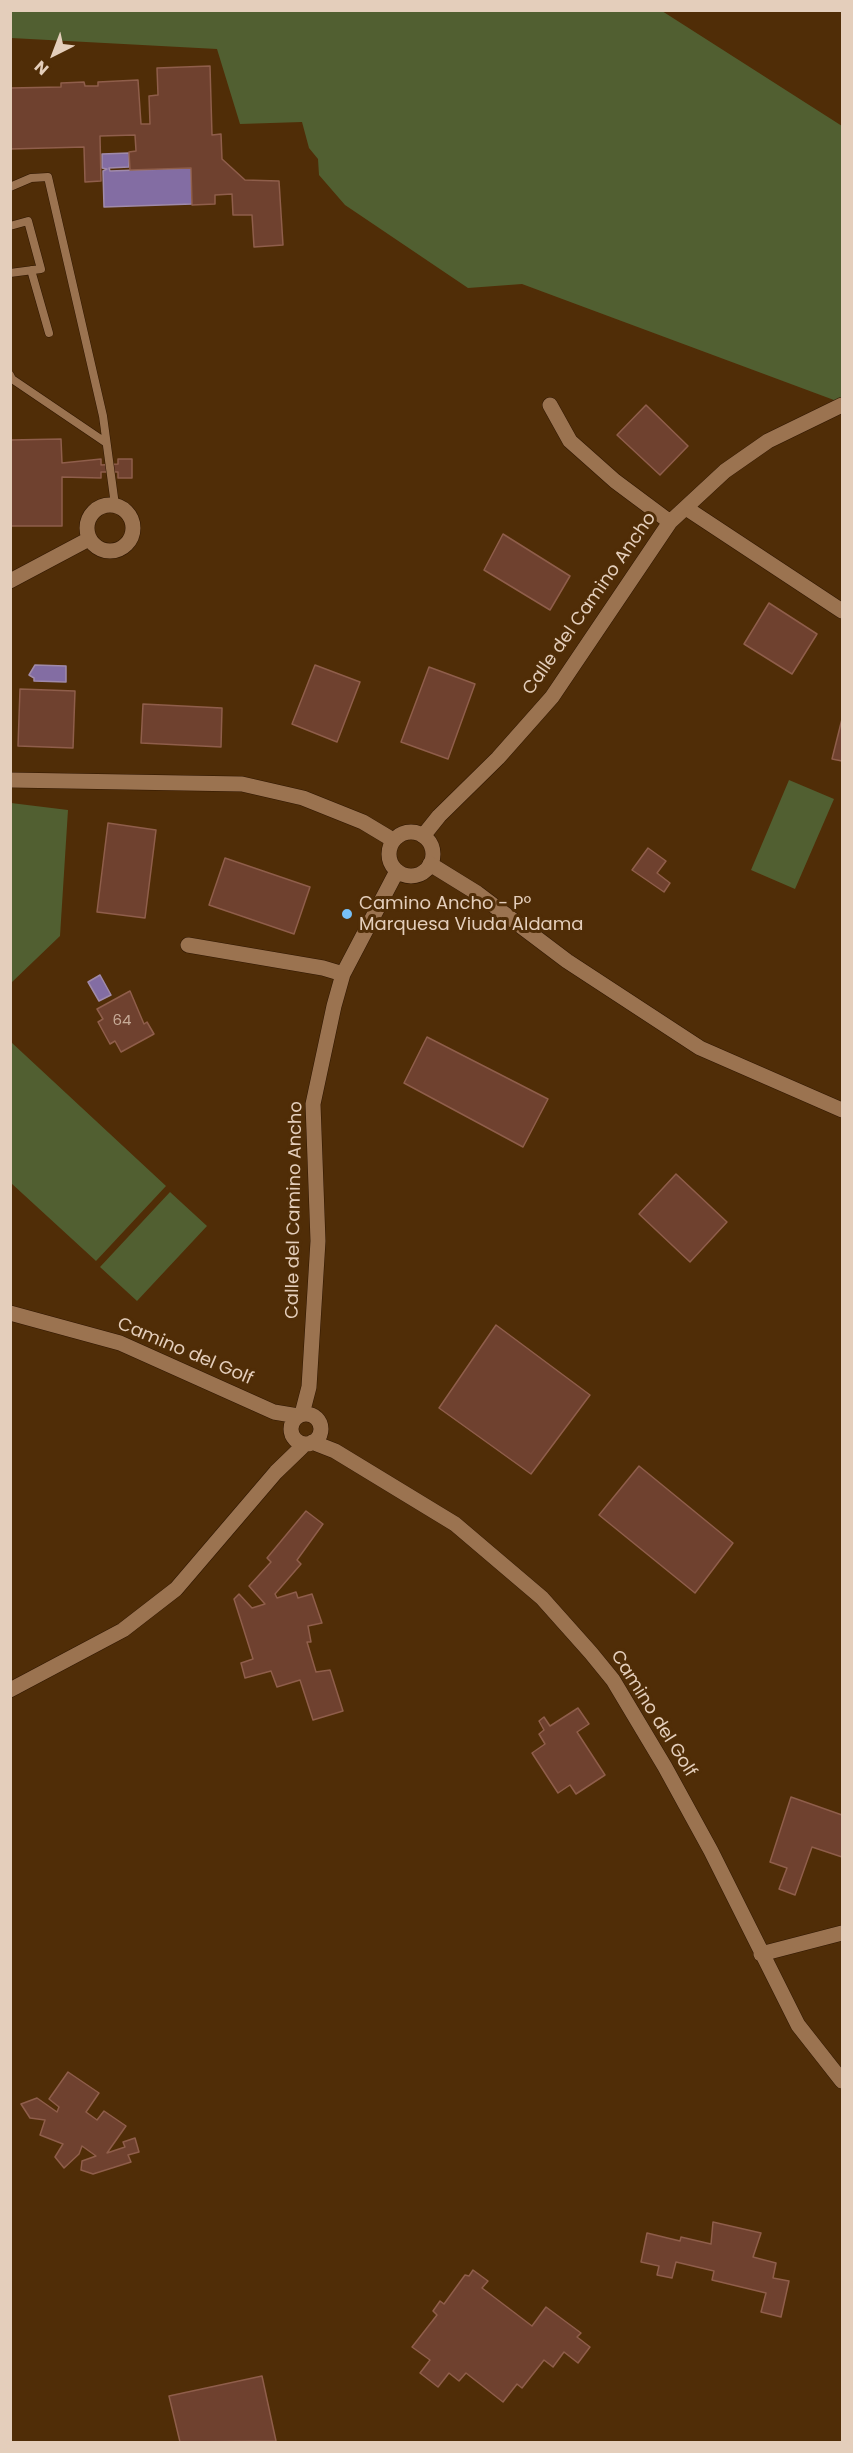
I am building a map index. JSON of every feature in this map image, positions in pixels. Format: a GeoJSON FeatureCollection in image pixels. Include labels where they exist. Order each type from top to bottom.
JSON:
{"type":"FeatureCollection","features":[{"type":"Feature","properties":{"kind":"street"},"geometry":{"type":"LineString","coordinates":[[550,405],[570,441],[615,481],[670,522]]}},
{"type":"Feature","properties":{"kind":"street","name":"Calle del Camino Ancho"},"geometry":{"type":"LineString","coordinates":[[423,836],[552,697],[670,522],[724,471],[768,441],[843,405]]}},
{"type":"Feature","properties":{"kind":"street"},"geometry":{"type":"LineString","coordinates":[[104,505],[115,505],[125,510],[132,519],[134,531],[129,542],[120,550],[108,552],[97,548],[89,539],[87,529],[89,518],[95,510],[104,505]]}},
{"type":"Feature","properties":{"kind":"street"},"geometry":{"type":"LineString","coordinates":[[686,508],[843,611]]}},
{"type":"Feature","properties":{"kind":"street"},"geometry":{"type":"LineString","coordinates":[[10,581],[89,539]]}},
{"type":"Feature","properties":{"kind":"street"},"geometry":{"type":"LineString","coordinates":[[10,780],[242,784],[303,798],[363,822],[393,840]]}},
{"type":"Feature","properties":{"kind":"street"},"geometry":{"type":"LineString","coordinates":[[404,833],[423,836],[432,849],[430,864],[426,870],[412,876],[397,871],[389,856],[393,840],[404,833]]}},
{"type":"Feature","properties":{"kind":"street"},"geometry":{"type":"LineString","coordinates":[[430,864],[477,893],[567,961],[700,1048],[843,1110]]}},
{"type":"Feature","properties":{"kind":"street","name":"Calle del Camino Ancho"},"geometry":{"type":"LineString","coordinates":[[304,1429],[309,1387],[318,1241],[313,1104],[333,1006],[343,975],[397,871]]}},
{"type":"Feature","properties":{"kind":"street"},"geometry":{"type":"LineString","coordinates":[[188,945],[323,968],[343,975]]}},
{"type":"Feature","properties":{"kind":"street","name":"Camino del Golf"},"geometry":{"type":"LineString","coordinates":[[10,1313],[120,1343],[274,1412],[455,1524],[542,1598],[613,1680],[665,1767],[711,1851],[798,2025],[843,2081]]}},
{"type":"Feature","properties":{"kind":"street"},"geometry":{"type":"LineString","coordinates":[[10,1690],[123,1630],[176,1589],[276,1472],[304,1429]]}},
{"type":"Feature","properties":{"kind":"street"},"geometry":{"type":"LineString","coordinates":[[761,1954],[843,1933]]}},
{"type":"Feature","properties":{"kind":"lane"},"geometry":{"type":"LineString","coordinates":[[10,187],[30,178],[48,177],[102,416],[105,442],[112,469],[115,505]]}},
{"type":"Feature","properties":{"kind":"lane"},"geometry":{"type":"LineString","coordinates":[[10,226],[28,221],[41,269],[10,273]]}},
{"type":"Feature","properties":{"kind":"lane"},"geometry":{"type":"LineString","coordinates":[[31,270],[49,333]]}},
{"type":"Feature","properties":{"kind":"lane"},"geometry":{"type":"LineString","coordinates":[[10,375],[12,379],[105,442]]}},
{"type":"Feature","properties":{"kind":"green space"},"geometry":{"type":"Polygon","coordinates":[[[10,11],[662,11],[842,126],[842,403],[522,284],[468,288],[345,205],[319,175],[318,159],[309,148],[302,122],[240,124],[217,49],[11,38],[10,11]]]}},
{"type":"Feature","properties":{"kind":"green space"},"geometry":{"type":"Polygon","coordinates":[[[789,780],[834,799],[795,889],[751,870],[789,780]]]}},
{"type":"Feature","properties":{"kind":"green space"},"geometry":{"type":"Polygon","coordinates":[[[11,803],[68,810],[60,936],[11,983],[11,803]]]}},
{"type":"Feature","properties":{"kind":"green space"},"geometry":{"type":"Polygon","coordinates":[[[11,1042],[166,1186],[96,1261],[11,1183],[11,1042]]]}},
{"type":"Feature","properties":{"kind":"green space"},"geometry":{"type":"Polygon","coordinates":[[[170,1192],[207,1226],[137,1301],[100,1267],[170,1192]]]}},
{"type":"Feature","properties":{"kind":"shaded area"},"geometry":{"type":"Polygon","coordinates":[[[129,153],[129,167],[109,168],[110,171],[191,168],[192,204],[104,207],[103,171],[107,169],[102,168],[102,154],[129,153]]]}},
{"type":"Feature","properties":{"kind":"shaded area"},"geometry":{"type":"Polygon","coordinates":[[[35,665],[66,666],[66,682],[34,681],[34,678],[29,675],[35,665]]]}},
{"type":"Feature","properties":{"kind":"shaded area"},"geometry":{"type":"Polygon","coordinates":[[[100,975],[111,995],[99,1001],[88,982],[100,975]]]}},
{"type":"Feature","properties":{"kind":"building"},"geometry":{"type":"Polygon","coordinates":[[[210,66],[212,135],[221,134],[222,159],[245,180],[279,181],[283,245],[254,247],[252,215],[233,215],[232,194],[215,195],[215,204],[192,205],[191,168],[130,170],[129,152],[136,151],[135,135],[100,136],[101,181],[85,182],[84,147],[10,149],[10,88],[61,87],[61,83],[84,82],[85,86],[98,86],[98,82],[138,80],[141,124],[150,124],[149,96],[158,95],[157,68],[210,66]]]}},
{"type":"Feature","properties":{"kind":"building"},"geometry":{"type":"Polygon","coordinates":[[[646,405],[688,446],[660,475],[617,435],[646,405]]]}},
{"type":"Feature","properties":{"kind":"building"},"geometry":{"type":"Polygon","coordinates":[[[61,439],[62,463],[101,459],[101,465],[118,464],[118,459],[132,459],[132,478],[118,478],[118,472],[101,472],[101,478],[62,477],[62,526],[10,526],[10,440],[61,439]]]}},
{"type":"Feature","properties":{"kind":"building"},"geometry":{"type":"Polygon","coordinates":[[[503,534],[570,576],[550,610],[484,570],[503,534]]]}},
{"type":"Feature","properties":{"kind":"building"},"geometry":{"type":"Polygon","coordinates":[[[769,603],[817,634],[792,674],[744,644],[769,603]]]}},
{"type":"Feature","properties":{"kind":"building"},"geometry":{"type":"Polygon","coordinates":[[[315,665],[360,682],[337,742],[292,724],[315,665]]]}},
{"type":"Feature","properties":{"kind":"building"},"geometry":{"type":"Polygon","coordinates":[[[429,667],[475,684],[448,759],[401,742],[429,667]]]}},
{"type":"Feature","properties":{"kind":"building"},"geometry":{"type":"Polygon","coordinates":[[[20,689],[75,691],[73,748],[18,746],[20,689]]]}},
{"type":"Feature","properties":{"kind":"building"},"geometry":{"type":"Polygon","coordinates":[[[143,704],[222,708],[221,747],[141,743],[143,704]]]}},
{"type":"Feature","properties":{"kind":"building"},"geometry":{"type":"Polygon","coordinates":[[[842,719],[842,761],[832,759],[842,719]]]}},
{"type":"Feature","properties":{"kind":"building"},"geometry":{"type":"Polygon","coordinates":[[[108,823],[156,830],[145,918],[97,912],[108,823]]]}},
{"type":"Feature","properties":{"kind":"building"},"geometry":{"type":"Polygon","coordinates":[[[648,848],[666,861],[657,873],[670,883],[664,892],[632,870],[648,848]]]}},
{"type":"Feature","properties":{"kind":"building"},"geometry":{"type":"Polygon","coordinates":[[[225,858],[310,887],[294,934],[209,905],[225,858]]]}},
{"type":"Feature","properties":{"kind":"building"},"geometry":{"type":"Polygon","coordinates":[[[130,991],[144,1024],[147,1022],[154,1034],[121,1052],[115,1041],[110,1044],[98,1022],[103,1019],[97,1009],[130,991]]]}},
{"type":"Feature","properties":{"kind":"building"},"geometry":{"type":"Polygon","coordinates":[[[427,1037],[548,1099],[523,1147],[404,1083],[427,1037]]]}},
{"type":"Feature","properties":{"kind":"building"},"geometry":{"type":"Polygon","coordinates":[[[676,1174],[727,1222],[690,1262],[639,1214],[676,1174]]]}},
{"type":"Feature","properties":{"kind":"building"},"geometry":{"type":"Polygon","coordinates":[[[496,1325],[590,1395],[531,1474],[439,1408],[496,1325]]]}},
{"type":"Feature","properties":{"kind":"building"},"geometry":{"type":"Polygon","coordinates":[[[639,1466],[733,1543],[695,1593],[599,1515],[639,1466]]]}},
{"type":"Feature","properties":{"kind":"building"},"geometry":{"type":"Polygon","coordinates":[[[306,1511],[323,1524],[297,1560],[301,1564],[275,1594],[277,1598],[296,1592],[298,1598],[312,1594],[322,1623],[308,1626],[311,1642],[307,1642],[316,1672],[330,1670],[343,1711],[313,1720],[300,1680],[277,1687],[271,1671],[245,1678],[241,1663],[253,1659],[234,1599],[239,1594],[252,1608],[265,1604],[249,1586],[271,1562],[267,1558],[306,1511]]]}},
{"type":"Feature","properties":{"kind":"building"},"geometry":{"type":"Polygon","coordinates":[[[578,1708],[589,1724],[577,1732],[605,1775],[576,1794],[570,1785],[558,1793],[532,1753],[545,1744],[539,1734],[544,1730],[539,1721],[544,1717],[550,1726],[578,1708]]]}},
{"type":"Feature","properties":{"kind":"building"},"geometry":{"type":"Polygon","coordinates":[[[791,1797],[842,1815],[842,1857],[812,1847],[795,1895],[779,1889],[787,1868],[770,1862],[791,1797]]]}},
{"type":"Feature","properties":{"kind":"building"},"geometry":{"type":"Polygon","coordinates":[[[68,2072],[99,2093],[86,2112],[97,2120],[104,2111],[126,2126],[107,2153],[125,2147],[123,2142],[135,2138],[139,2152],[128,2155],[131,2162],[93,2174],[81,2170],[82,2161],[96,2156],[82,2146],[79,2154],[64,2168],[55,2157],[63,2144],[40,2135],[45,2120],[30,2118],[21,2104],[37,2098],[57,2112],[59,2107],[49,2099],[68,2072]]]}},
{"type":"Feature","properties":{"kind":"building"},"geometry":{"type":"Polygon","coordinates":[[[713,2222],[761,2233],[753,2257],[776,2263],[773,2278],[789,2281],[781,2317],[761,2312],[766,2293],[712,2280],[714,2271],[676,2262],[672,2278],[657,2275],[659,2266],[641,2262],[647,2233],[680,2241],[681,2237],[711,2244],[713,2222]]]}},
{"type":"Feature","properties":{"kind":"building"},"geometry":{"type":"Polygon","coordinates":[[[473,2270],[488,2281],[482,2288],[532,2326],[546,2307],[581,2333],[577,2337],[590,2347],[578,2363],[564,2352],[553,2367],[544,2360],[522,2388],[517,2384],[503,2402],[466,2373],[459,2381],[449,2373],[438,2387],[420,2373],[430,2360],[412,2347],[437,2315],[433,2311],[440,2301],[444,2304],[465,2275],[469,2276],[473,2270]]]}},
{"type":"Feature","properties":{"kind":"building"},"geometry":{"type":"Polygon","coordinates":[[[262,2376],[276,2441],[180,2442],[169,2396],[262,2376]]]}},
{"type":"Feature","properties":{"kind":"place","name":"Camino Ancho - Pº Marquesa Viuda Aldama"},"geometry":{"type":"Point","coordinates":[347,914]}}]}
